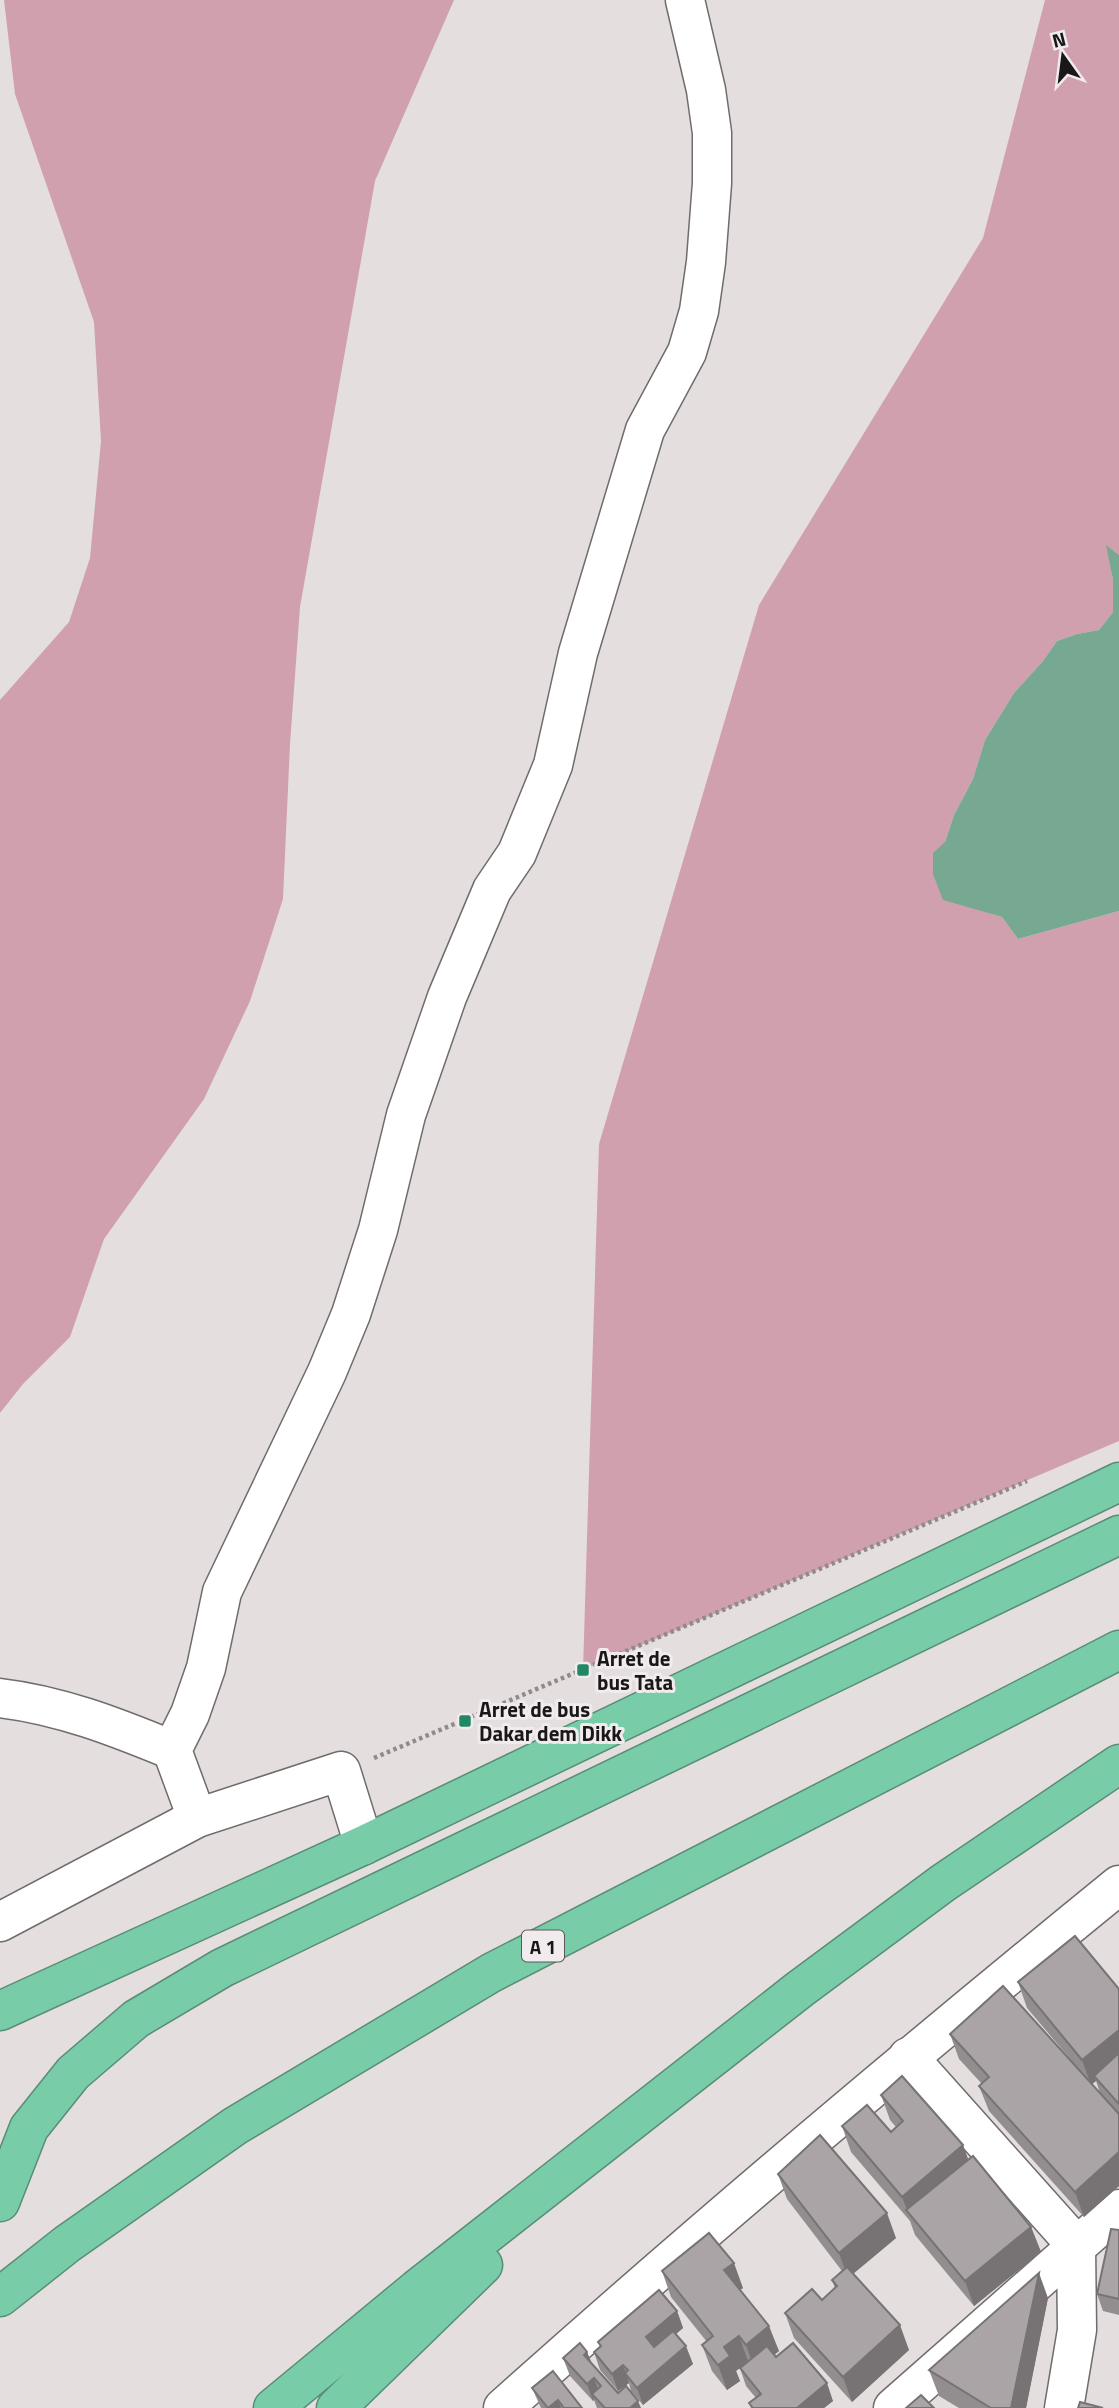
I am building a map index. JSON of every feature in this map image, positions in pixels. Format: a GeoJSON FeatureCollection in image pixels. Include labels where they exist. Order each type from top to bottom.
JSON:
{"type":"FeatureCollection","features":[{"type":"Feature","properties":{"kind":"highway"},"geometry":{"type":"LineString","coordinates":[[0,2011],[364,1845],[1119,1482]]}},
{"type":"Feature","properties":{"kind":"highway"},"geometry":{"type":"LineString","coordinates":[[0,2202],[29,2128],[73,2073],[136,2019],[222,1968],[1119,1535]]}},
{"type":"Feature","properties":{"kind":"highway","name":"A 1"},"geometry":{"type":"LineString","coordinates":[[0,2297],[67,2244],[235,2126],[491,1973],[1119,1650]]}},
{"type":"Feature","properties":{"kind":"highway"},"geometry":{"type":"LineString","coordinates":[[273,2408],[416,2289],[800,1989],[943,1883],[1119,1763]]}},
{"type":"Feature","properties":{"kind":"highway"},"geometry":{"type":"LineString","coordinates":[[0,2035],[61,1982]]}},
{"type":"Feature","properties":{"kind":"highway"},"geometry":{"type":"LineString","coordinates":[[336,2408],[489,2259],[661,2099]]}},
{"type":"Feature","properties":{"kind":"street"},"geometry":{"type":"LineString","coordinates":[[197,1818],[172,1750],[190,1714],[206,1668],[222,1592],[327,1372],[351,1314],[378,1230],[407,1115],[447,997],[492,890],[517,853],[553,765],[578,653],[645,430],[687,352],[699,311],[706,262],[712,133],[706,90],[685,0]]}},
{"type":"Feature","properties":{"kind":"street"},"geometry":{"type":"LineString","coordinates":[[0,1698],[101,1721],[172,1750]]}},
{"type":"Feature","properties":{"kind":"street"},"geometry":{"type":"LineString","coordinates":[[0,1922],[197,1818],[341,1771],[364,1845]]}},
{"type":"Feature","properties":{"kind":"street"},"geometry":{"type":"LineString","coordinates":[[503,2408],[648,2279],[908,2057],[1119,1885]]}},
{"type":"Feature","properties":{"kind":"street"},"geometry":{"type":"LineString","coordinates":[[908,2057],[1076,2245],[1077,2330],[1064,2408]]}},
{"type":"Feature","properties":{"kind":"street"},"geometry":{"type":"LineString","coordinates":[[893,2408],[1119,2209]]}},
{"type":"Feature","properties":{"kind":"path"},"geometry":{"type":"LineString","coordinates":[[341,1771],[453,1726],[1038,1476]]}},
{"type":"Feature","properties":{"kind":"shaded area"},"geometry":{"type":"Polygon","coordinates":[[[4,0],[454,0],[375,181],[300,607],[283,899],[250,1001],[204,1099],[104,1239],[70,1337],[23,1384],[0,1413],[0,700],[69,622],[90,558],[101,441],[94,322],[15,94],[4,0]]]}},
{"type":"Feature","properties":{"kind":"shaded area"},"geometry":{"type":"Polygon","coordinates":[[[1045,0],[1119,0],[1119,555],[1107,546],[1113,580],[1113,612],[1099,630],[1057,641],[1014,693],[985,740],[973,779],[954,815],[945,842],[943,899],[1002,917],[1018,939],[1119,911],[1119,1441],[583,1670],[599,1144],[759,605],[983,238],[1045,0]]]}},
{"type":"Feature","properties":{"kind":"shaded area"},"geometry":{"type":"Polygon","coordinates":[[[1106,545],[1119,555],[1119,911],[1018,939],[1002,917],[943,900],[933,874],[933,853],[945,842],[954,815],[973,779],[985,740],[1014,693],[1057,641],[1099,630],[1113,612],[1113,580],[1106,545]]]}},
{"type":"Feature","properties":{"kind":"building"},"geometry":{"type":"Polygon","coordinates":[[[1075,1936],[1119,1989],[1119,2030],[1082,2060],[1018,1982],[1075,1936]]]}},
{"type":"Feature","properties":{"kind":"building"},"geometry":{"type":"Polygon","coordinates":[[[1003,1986],[1119,2114],[1119,2152],[1075,2192],[979,2086],[989,2077],[950,2034],[1003,1986]]]}},
{"type":"Feature","properties":{"kind":"building"},"geometry":{"type":"Polygon","coordinates":[[[1119,2053],[1119,2104],[1094,2076],[1119,2053]]]}},
{"type":"Feature","properties":{"kind":"building"},"geometry":{"type":"Polygon","coordinates":[[[902,2076],[963,2145],[902,2197],[842,2126],[867,2105],[891,2132],[903,2121],[881,2095],[902,2076]]]}},
{"type":"Feature","properties":{"kind":"building"},"geometry":{"type":"Polygon","coordinates":[[[820,2135],[887,2213],[839,2253],[778,2174],[820,2135]]]}},
{"type":"Feature","properties":{"kind":"building"},"geometry":{"type":"Polygon","coordinates":[[[973,2156],[1031,2227],[965,2281],[906,2210],[973,2156]]]}},
{"type":"Feature","properties":{"kind":"building"},"geometry":{"type":"Polygon","coordinates":[[[1111,2229],[1119,2230],[1119,2299],[1097,2294],[1111,2229]]]}},
{"type":"Feature","properties":{"kind":"building"},"geometry":{"type":"Polygon","coordinates":[[[709,2233],[734,2263],[724,2270],[769,2326],[746,2345],[739,2336],[724,2347],[730,2356],[718,2365],[702,2345],[713,2336],[662,2271],[709,2233]]]}},
{"type":"Feature","properties":{"kind":"building"},"geometry":{"type":"Polygon","coordinates":[[[847,2267],[900,2325],[843,2377],[785,2313],[812,2289],[822,2300],[837,2286],[832,2280],[847,2267]]]}},
{"type":"Feature","properties":{"kind":"building"},"geometry":{"type":"Polygon","coordinates":[[[1039,2273],[1011,2408],[991,2408],[929,2370],[1039,2273]]]}},
{"type":"Feature","properties":{"kind":"building"},"geometry":{"type":"Polygon","coordinates":[[[659,2290],[677,2311],[646,2337],[654,2347],[673,2331],[686,2346],[637,2388],[625,2373],[628,2370],[623,2365],[612,2374],[594,2352],[601,2346],[598,2342],[659,2290]]]}},
{"type":"Feature","properties":{"kind":"building"},"geometry":{"type":"Polygon","coordinates":[[[580,2343],[587,2352],[584,2355],[618,2393],[626,2386],[638,2401],[630,2408],[605,2408],[592,2394],[601,2386],[594,2378],[587,2384],[563,2358],[580,2343]]]}},
{"type":"Feature","properties":{"kind":"building"},"geometry":{"type":"Polygon","coordinates":[[[793,2343],[827,2383],[797,2408],[753,2408],[749,2403],[761,2394],[740,2368],[767,2346],[776,2357],[793,2343]]]}},
{"type":"Feature","properties":{"kind":"building"},"geometry":{"type":"Polygon","coordinates":[[[553,2371],[582,2408],[564,2408],[558,2400],[548,2408],[532,2388],[553,2371]]]}},
{"type":"Feature","properties":{"kind":"building"},"geometry":{"type":"Polygon","coordinates":[[[921,2395],[934,2408],[906,2408],[921,2395]]]}},
{"type":"Feature","properties":{"kind":"building"},"geometry":{"type":"Polygon","coordinates":[[[1080,2402],[1103,2408],[1078,2408],[1080,2402]]]}},
{"type":"Feature","properties":{"kind":"place","name":"Arret de bus Tata"},"geometry":{"type":"Point","coordinates":[583,1670]}},
{"type":"Feature","properties":{"kind":"place","name":"Arret de bus Dakar dem Dikk"},"geometry":{"type":"Point","coordinates":[465,1721]}}]}
